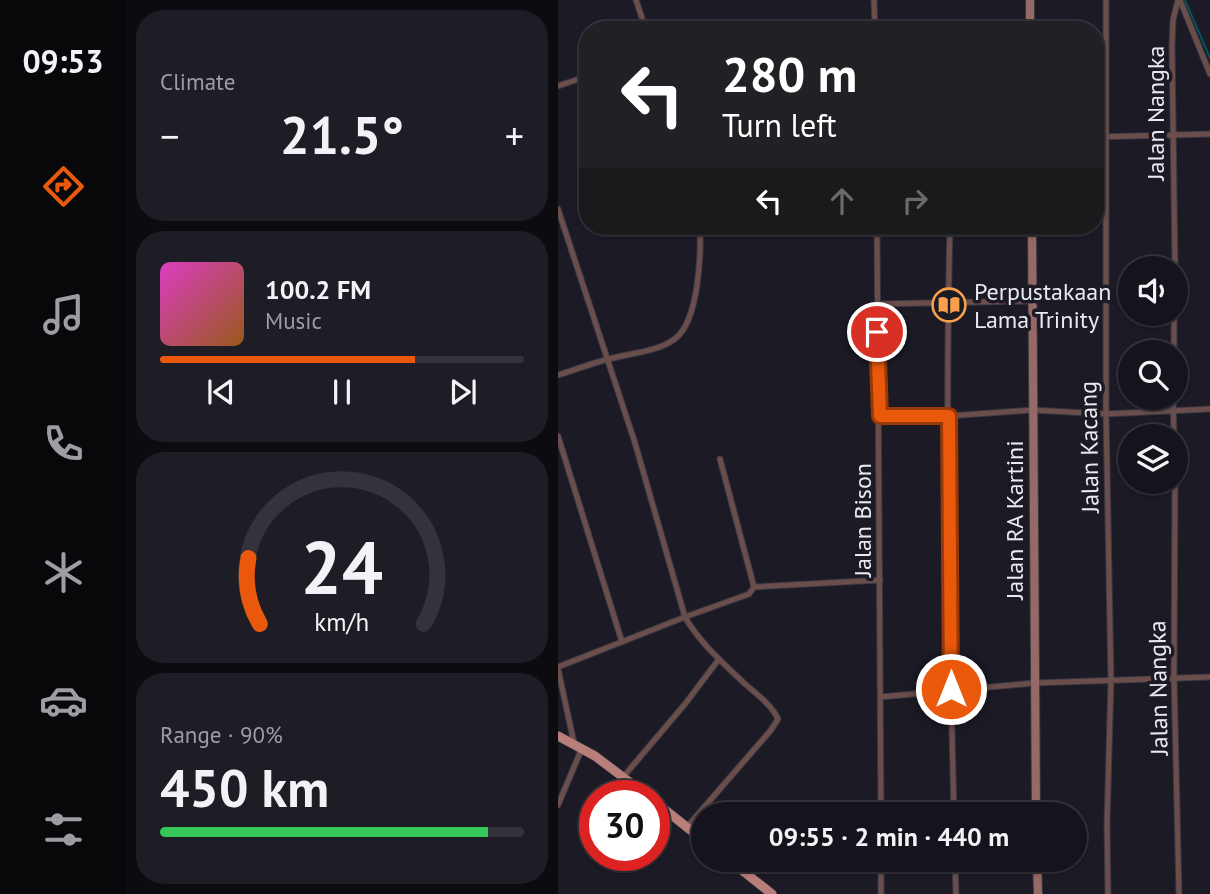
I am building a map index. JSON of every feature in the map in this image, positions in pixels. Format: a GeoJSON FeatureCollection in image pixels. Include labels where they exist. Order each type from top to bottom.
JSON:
{"type":"FeatureCollection","features":[{"type":"Feature","properties":{"kind":"main road"},"geometry":{"type":"LineString","coordinates":[[1030,0],[1030,21]]}},
{"type":"Feature","properties":{"kind":"main road","name":"Jalan RA Kartini"},"geometry":{"type":"LineString","coordinates":[[1032,235],[1036,802]]}},
{"type":"Feature","properties":{"kind":"main road"},"geometry":{"type":"LineString","coordinates":[[558,736],[629,780]]}},
{"type":"Feature","properties":{"kind":"main road"},"geometry":{"type":"LineString","coordinates":[[670,814],[691,830]]}},
{"type":"Feature","properties":{"kind":"main road"},"geometry":{"type":"LineString","coordinates":[[744,872],[772,894]]}},
{"type":"Feature","properties":{"kind":"main road"},"geometry":{"type":"LineString","coordinates":[[1037,872],[1038,894]]}},
{"type":"Feature","properties":{"kind":"street"},"geometry":{"type":"LineString","coordinates":[[636,0],[643,21]]}},
{"type":"Feature","properties":{"kind":"street"},"geometry":{"type":"LineString","coordinates":[[874,0],[875,21]]}},
{"type":"Feature","properties":{"kind":"street","name":"Jalan Kacang"},"geometry":{"type":"LineString","coordinates":[[1106,0],[1106,414],[1111,681],[1108,894]]}},
{"type":"Feature","properties":{"kind":"street","name":"Jalan Nangka"},"geometry":{"type":"LineString","coordinates":[[1179,0],[1210,74]]}},
{"type":"Feature","properties":{"kind":"street","name":"Jalan Nangka"},"geometry":{"type":"LineString","coordinates":[[1175,256],[1172,45],[1173,20],[1179,0]]}},
{"type":"Feature","properties":{"kind":"street"},"geometry":{"type":"LineString","coordinates":[[558,86],[579,78]]}},
{"type":"Feature","properties":{"kind":"street"},"geometry":{"type":"LineString","coordinates":[[1106,137],[1210,134]]}},
{"type":"Feature","properties":{"kind":"street"},"geometry":{"type":"LineString","coordinates":[[558,209],[639,457],[685,617],[700,640],[778,719],[687,827]]}},
{"type":"Feature","properties":{"kind":"street"},"geometry":{"type":"LineString","coordinates":[[558,375],[663,345],[675,339],[686,327],[692,314],[700,235]]}},
{"type":"Feature","properties":{"kind":"street","name":"Jalan Bison"},"geometry":{"type":"LineString","coordinates":[[877,235],[881,802]]}},
{"type":"Feature","properties":{"kind":"street"},"geometry":{"type":"LineString","coordinates":[[950,235],[948,303],[954,802]]}},
{"type":"Feature","properties":{"kind":"street"},"geometry":{"type":"LineString","coordinates":[[876,304],[1032,301]]}},
{"type":"Feature","properties":{"kind":"street"},"geometry":{"type":"LineString","coordinates":[[1188,410],[1210,409]]}},
{"type":"Feature","properties":{"kind":"street"},"geometry":{"type":"LineString","coordinates":[[880,416],[949,416],[1032,410],[1106,414],[1172,410],[1173,424]]}},
{"type":"Feature","properties":{"kind":"street"},"geometry":{"type":"LineString","coordinates":[[558,436],[622,642]]}},
{"type":"Feature","properties":{"kind":"street"},"geometry":{"type":"LineString","coordinates":[[720,459],[754,587]]}},
{"type":"Feature","properties":{"kind":"street","name":"Jalan Nangka"},"geometry":{"type":"LineString","coordinates":[[1175,494],[1179,894]]}},
{"type":"Feature","properties":{"kind":"street"},"geometry":{"type":"LineString","coordinates":[[754,587],[880,580]]}},
{"type":"Feature","properties":{"kind":"street"},"geometry":{"type":"LineString","coordinates":[[558,805],[578,746],[558,668],[749,594],[754,587]]}},
{"type":"Feature","properties":{"kind":"street"},"geometry":{"type":"LineString","coordinates":[[624,776],[719,659]]}},
{"type":"Feature","properties":{"kind":"street"},"geometry":{"type":"LineString","coordinates":[[880,696],[1034,683],[1210,677]]}},
{"type":"Feature","properties":{"kind":"street"},"geometry":{"type":"LineString","coordinates":[[881,872],[881,894]]}},
{"type":"Feature","properties":{"kind":"street"},"geometry":{"type":"LineString","coordinates":[[955,872],[956,894]]}},
{"type":"Feature","properties":{"kind":"waterway"},"geometry":{"type":"LineString","coordinates":[[1185,0],[1210,58]]}},
{"type":"Feature","properties":{"kind":"place","name":"Perpustakaan Lama Trinity"},"geometry":{"type":"Point","coordinates":[949,305]}},
{"type":"Feature","properties":{"kind":"route"},"geometry":{"type":"LineString","coordinates":[[877,332],[880,416],[949,416],[951,689]]}}]}
